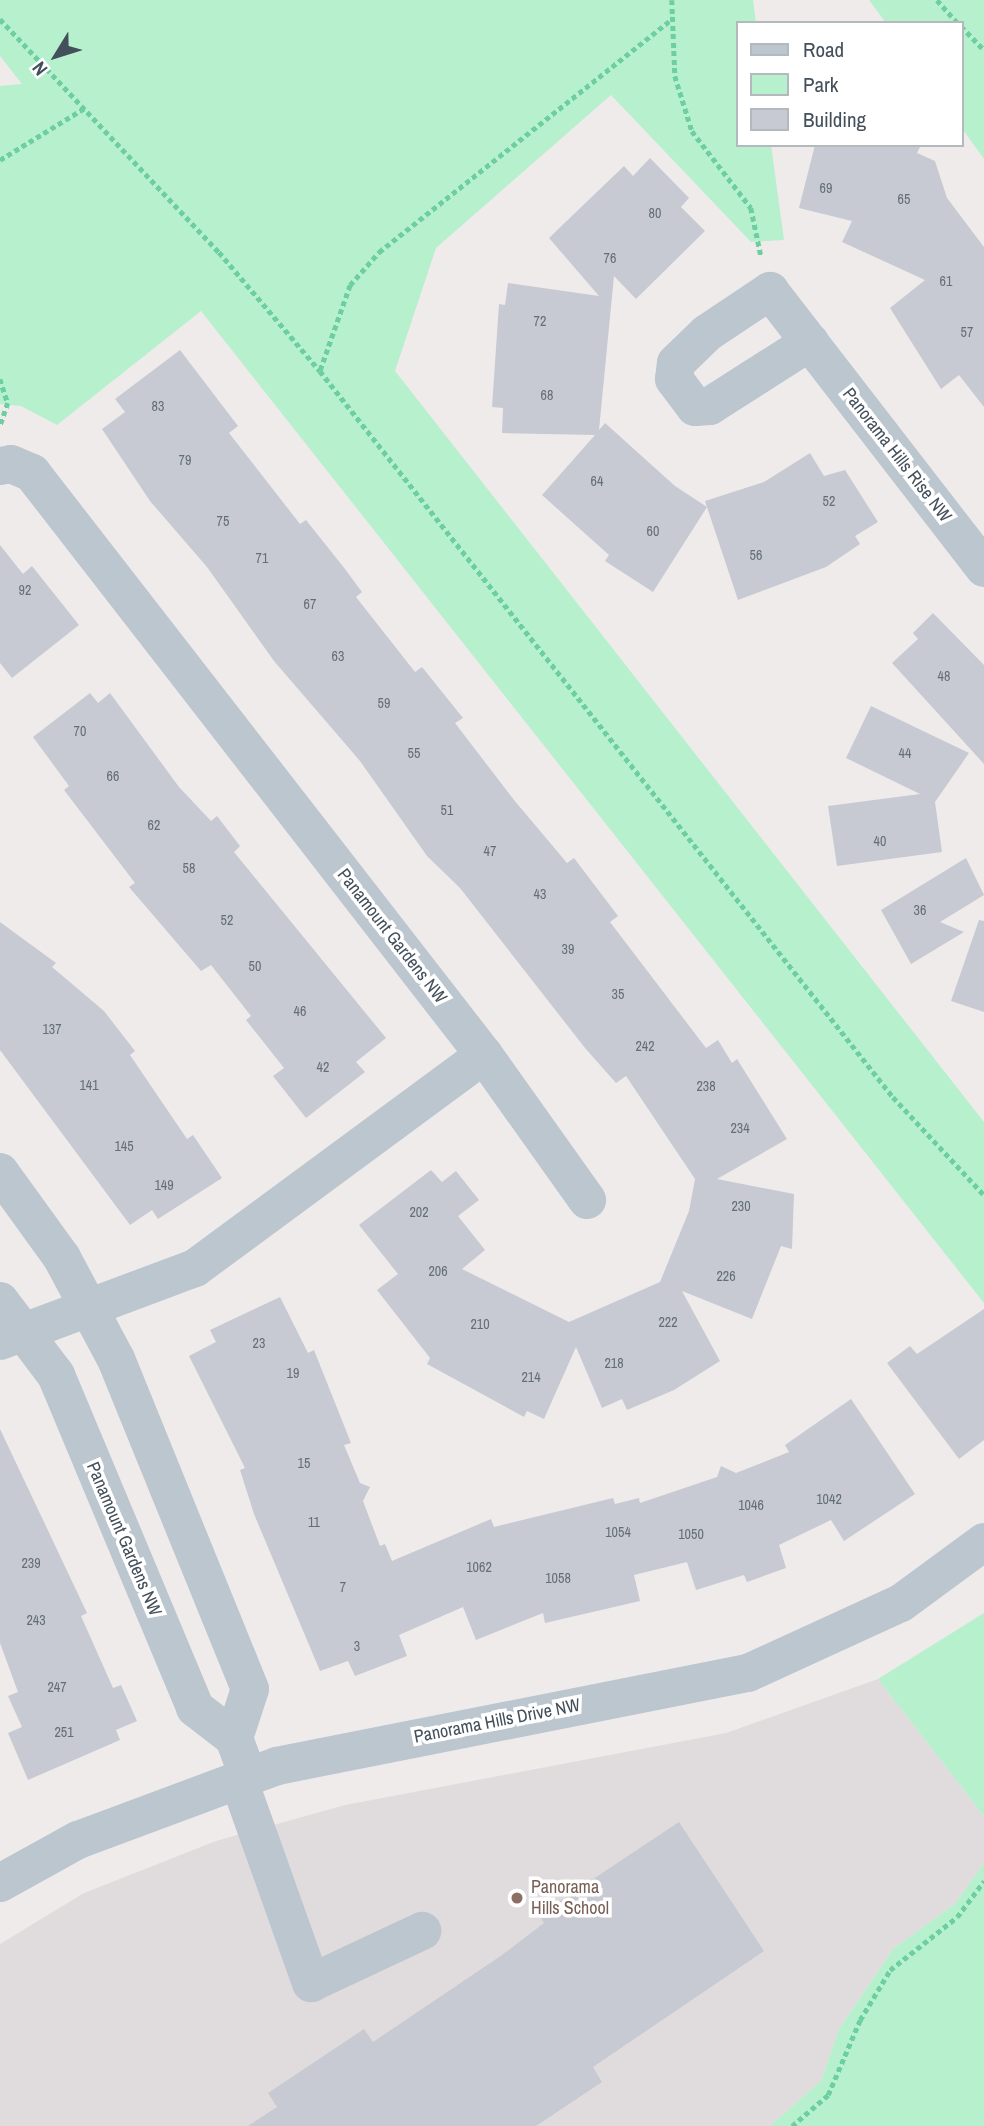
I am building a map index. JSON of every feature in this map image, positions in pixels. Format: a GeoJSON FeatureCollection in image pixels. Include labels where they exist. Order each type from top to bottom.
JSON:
{"type":"FeatureCollection","features":[{"type":"Feature","properties":{"kind":"street"},"geometry":{"type":"LineString","coordinates":[[770,291],[707,333],[676,363],[679,392],[695,407],[710,406],[810,342]]}},
{"type":"Feature","properties":{"kind":"street","name":"Panorama Hills Rise NW"},"geometry":{"type":"LineString","coordinates":[[770,291],[984,568]]}},
{"type":"Feature","properties":{"kind":"street","name":"Panamount Gardens NW"},"geometry":{"type":"LineString","coordinates":[[0,466],[11,464],[32,472],[484,1055],[587,1200]]}},
{"type":"Feature","properties":{"kind":"street"},"geometry":{"type":"LineString","coordinates":[[11,1336],[93,1309],[195,1268],[484,1055]]}},
{"type":"Feature","properties":{"kind":"street"},"geometry":{"type":"LineString","coordinates":[[0,1172],[93,1309],[250,1689],[234,1738],[242,1777],[311,1983],[422,1931]]}},
{"type":"Feature","properties":{"kind":"street","name":"Panamount Gardens NW"},"geometry":{"type":"LineString","coordinates":[[0,1301],[11,1336],[56,1374],[195,1708],[234,1738]]}},
{"type":"Feature","properties":{"kind":"street","name":"Panorama Hills Drive NW"},"geometry":{"type":"LineString","coordinates":[[0,1883],[78,1840],[242,1777],[417,1736],[748,1673],[901,1603],[984,1542]]}},
{"type":"Feature","properties":{"kind":"path"},"geometry":{"type":"LineString","coordinates":[[672,0],[675,76],[692,131],[751,208],[770,291]]}},
{"type":"Feature","properties":{"kind":"path"},"geometry":{"type":"LineString","coordinates":[[936,0],[956,21]]}},
{"type":"Feature","properties":{"kind":"path"},"geometry":{"type":"LineString","coordinates":[[320,370],[351,285],[379,252],[673,18]]}},
{"type":"Feature","properties":{"kind":"path"},"geometry":{"type":"LineString","coordinates":[[0,19],[86,107],[320,370],[894,1097],[984,1195]]}},
{"type":"Feature","properties":{"kind":"path"},"geometry":{"type":"LineString","coordinates":[[963,28],[984,50]]}},
{"type":"Feature","properties":{"kind":"path"},"geometry":{"type":"LineString","coordinates":[[0,160],[86,107]]}},
{"type":"Feature","properties":{"kind":"path"},"geometry":{"type":"LineString","coordinates":[[0,379],[8,403],[0,426]]}},
{"type":"Feature","properties":{"kind":"path"},"geometry":{"type":"LineString","coordinates":[[792,2126],[828,2095],[860,2020],[890,1970],[957,1917],[984,1881]]}},
{"type":"Feature","properties":{"kind":"shaded area","name":"Panorama Hills School"},"geometry":{"type":"Polygon","coordinates":[[[878,1679],[984,1816],[984,1863],[955,1904],[893,1949],[839,2029],[821,2081],[770,2126],[0,2126],[0,1944],[84,1893],[216,1841],[345,1805],[726,1733],[878,1679]]]}},
{"type":"Feature","properties":{"kind":"green space"},"geometry":{"type":"Polygon","coordinates":[[[0,0],[753,0],[756,21],[736,21],[736,147],[771,147],[784,240],[751,242],[611,95],[436,248],[395,371],[984,1122],[984,1303],[201,311],[57,425],[21,406],[0,404],[0,86],[22,84],[0,56],[0,0]]]}},
{"type":"Feature","properties":{"kind":"green space"},"geometry":{"type":"Polygon","coordinates":[[[869,0],[984,0],[984,159],[963,130],[963,21],[885,21],[869,0]]]}},
{"type":"Feature","properties":{"kind":"green space"},"geometry":{"type":"Polygon","coordinates":[[[984,1613],[984,1816],[878,1679],[984,1613]]]}},
{"type":"Feature","properties":{"kind":"green space"},"geometry":{"type":"Polygon","coordinates":[[[984,1863],[984,2126],[770,2126],[821,2081],[839,2029],[893,1949],[955,1904],[984,1863]]]}},
{"type":"Feature","properties":{"kind":"building"},"geometry":{"type":"Polygon","coordinates":[[[814,147],[920,147],[917,153],[935,161],[947,198],[984,247],[984,407],[959,375],[941,389],[890,308],[925,280],[842,242],[852,221],[799,208],[814,147]]]}},
{"type":"Feature","properties":{"kind":"building"},"geometry":{"type":"Polygon","coordinates":[[[650,158],[689,198],[681,207],[705,231],[636,299],[614,276],[599,430],[605,423],[675,486],[707,507],[653,592],[605,561],[609,555],[542,495],[595,435],[502,433],[503,408],[492,407],[499,304],[505,305],[508,283],[599,296],[549,238],[624,166],[633,176],[650,158]]]}},
{"type":"Feature","properties":{"kind":"building"},"geometry":{"type":"Polygon","coordinates":[[[180,350],[238,426],[229,433],[300,524],[306,520],[345,569],[362,592],[356,597],[415,672],[422,667],[463,718],[455,723],[514,800],[567,863],[574,858],[618,916],[610,922],[706,1048],[718,1040],[732,1063],[737,1059],[787,1139],[717,1179],[794,1194],[792,1249],[781,1246],[752,1319],[682,1291],[720,1361],[674,1390],[627,1410],[622,1399],[602,1408],[576,1347],[544,1419],[527,1411],[524,1417],[427,1364],[430,1358],[377,1290],[398,1274],[359,1225],[431,1170],[442,1182],[456,1171],[479,1200],[458,1216],[485,1250],[462,1269],[569,1322],[660,1282],[689,1211],[695,1179],[626,1076],[616,1083],[585,1048],[460,888],[427,856],[360,761],[274,661],[207,567],[150,501],[102,429],[125,412],[115,399],[180,350]]]}},
{"type":"Feature","properties":{"kind":"building"},"geometry":{"type":"Polygon","coordinates":[[[810,453],[824,476],[845,470],[878,522],[855,536],[860,544],[826,567],[738,600],[705,501],[764,482],[810,453]]]}},
{"type":"Feature","properties":{"kind":"building"},"geometry":{"type":"Polygon","coordinates":[[[0,545],[23,574],[32,566],[79,625],[12,678],[0,663],[0,545]]]}},
{"type":"Feature","properties":{"kind":"building"},"geometry":{"type":"Polygon","coordinates":[[[933,613],[984,665],[984,764],[892,663],[918,639],[913,633],[933,613]]]}},
{"type":"Feature","properties":{"kind":"building"},"geometry":{"type":"Polygon","coordinates":[[[90,693],[98,703],[110,693],[179,787],[211,821],[217,816],[240,846],[234,852],[386,1038],[356,1062],[365,1072],[306,1118],[273,1076],[284,1068],[246,1020],[251,1016],[211,965],[201,971],[129,887],[135,883],[64,790],[69,786],[33,737],[90,693]]]}},
{"type":"Feature","properties":{"kind":"building"},"geometry":{"type":"Polygon","coordinates":[[[871,706],[969,753],[935,802],[942,852],[837,866],[828,806],[920,794],[846,758],[871,706]]]}},
{"type":"Feature","properties":{"kind":"building"},"geometry":{"type":"Polygon","coordinates":[[[966,858],[984,895],[940,922],[964,932],[911,964],[881,910],[966,858]]]}},
{"type":"Feature","properties":{"kind":"building"},"geometry":{"type":"Polygon","coordinates":[[[979,920],[984,921],[984,1012],[951,1001],[979,920]]]}},
{"type":"Feature","properties":{"kind":"building"},"geometry":{"type":"Polygon","coordinates":[[[0,922],[56,963],[52,967],[104,1011],[135,1051],[130,1055],[187,1139],[193,1135],[222,1178],[158,1219],[152,1210],[130,1225],[0,1050],[0,922]]]}},
{"type":"Feature","properties":{"kind":"building"},"geometry":{"type":"Polygon","coordinates":[[[280,1297],[308,1353],[314,1350],[351,1443],[344,1445],[360,1483],[370,1487],[363,1501],[380,1546],[385,1544],[392,1561],[491,1519],[494,1527],[613,1498],[615,1504],[639,1498],[640,1503],[717,1477],[721,1466],[736,1473],[789,1452],[785,1445],[851,1399],[915,1494],[844,1541],[831,1520],[779,1545],[786,1568],[747,1582],[744,1575],[696,1590],[687,1562],[634,1575],[640,1601],[545,1623],[543,1613],[476,1640],[463,1607],[399,1635],[407,1656],[355,1676],[348,1661],[320,1671],[254,1514],[240,1470],[245,1468],[189,1356],[216,1342],[210,1330],[280,1297]]]}},
{"type":"Feature","properties":{"kind":"building"},"geometry":{"type":"Polygon","coordinates":[[[984,1309],[984,1440],[959,1459],[887,1363],[910,1346],[917,1354],[984,1309]]]}},
{"type":"Feature","properties":{"kind":"building"},"geometry":{"type":"Polygon","coordinates":[[[0,1429],[87,1613],[81,1616],[113,1688],[121,1685],[137,1721],[116,1730],[120,1740],[28,1780],[8,1733],[22,1727],[8,1696],[18,1692],[0,1643],[0,1429]]]}},
{"type":"Feature","properties":{"kind":"building"},"geometry":{"type":"Polygon","coordinates":[[[679,1822],[764,1951],[593,2067],[602,2082],[536,2126],[248,2126],[277,2107],[268,2093],[364,2029],[373,2042],[502,1955],[544,1923],[539,1915],[679,1822]]]}},
{"type":"Feature","properties":{"kind":"place","name":"Panorama Hills School"},"geometry":{"type":"Point","coordinates":[517,1898]}}]}
